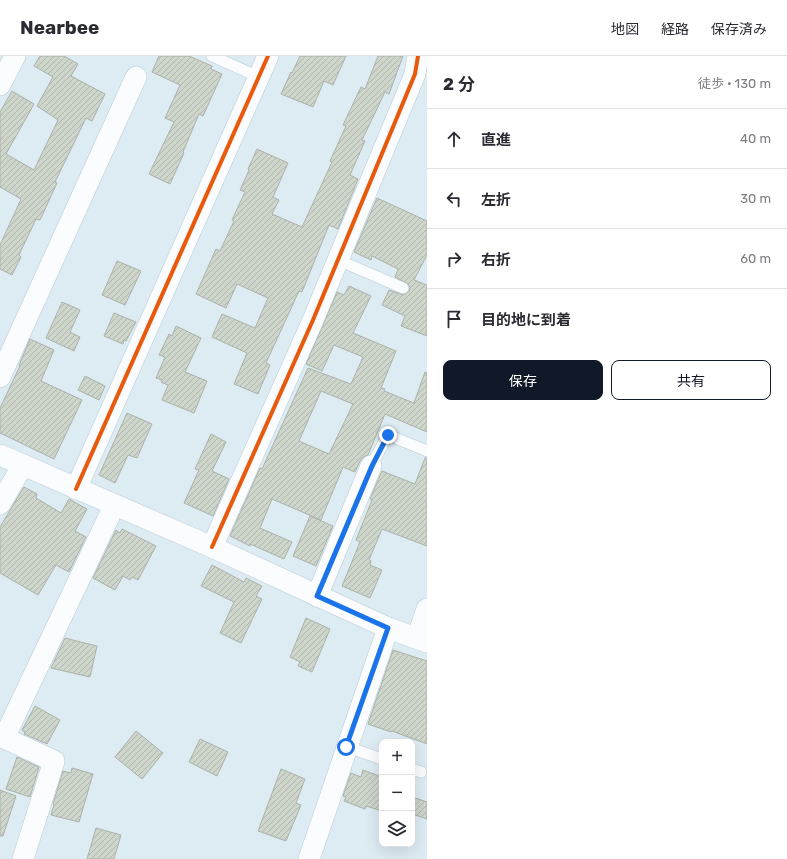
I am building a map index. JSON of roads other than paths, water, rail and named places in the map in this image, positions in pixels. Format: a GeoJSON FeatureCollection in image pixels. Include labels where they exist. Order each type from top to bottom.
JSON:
{"type":"FeatureCollection","features":[{"type":"Feature","properties":{"kind":"street"},"geometry":{"type":"LineString","coordinates":[[76,489],[268,56]]}},
{"type":"Feature","properties":{"kind":"street"},"geometry":{"type":"LineString","coordinates":[[212,547],[313,320],[415,74],[418,56]]}},
{"type":"Feature","properties":{"kind":"street"},"geometry":{"type":"LineString","coordinates":[[0,377],[136,77]]}},
{"type":"Feature","properties":{"kind":"street"},"geometry":{"type":"LineString","coordinates":[[0,455],[114,506],[212,547],[388,628],[422,640],[427,609]]}},
{"type":"Feature","properties":{"kind":"street"},"geometry":{"type":"LineString","coordinates":[[0,504],[23,465]]}},
{"type":"Feature","properties":{"kind":"street"},"geometry":{"type":"LineString","coordinates":[[317,596],[372,466]]}},
{"type":"Feature","properties":{"kind":"street"},"geometry":{"type":"LineString","coordinates":[[23,859],[54,761],[2,737],[114,506]]}},
{"type":"Feature","properties":{"kind":"street"},"geometry":{"type":"LineString","coordinates":[[309,859],[346,747],[388,628]]}},
{"type":"Feature","properties":{"kind":"lane"},"geometry":{"type":"LineString","coordinates":[[212,56],[259,77]]}},
{"type":"Feature","properties":{"kind":"lane"},"geometry":{"type":"LineString","coordinates":[[338,260],[402,288]]}},
{"type":"Feature","properties":{"kind":"lane"},"geometry":{"type":"LineString","coordinates":[[372,466],[388,435],[427,451]]}},
{"type":"Feature","properties":{"kind":"lane"},"geometry":{"type":"LineString","coordinates":[[346,747],[379,758]]}}]}
